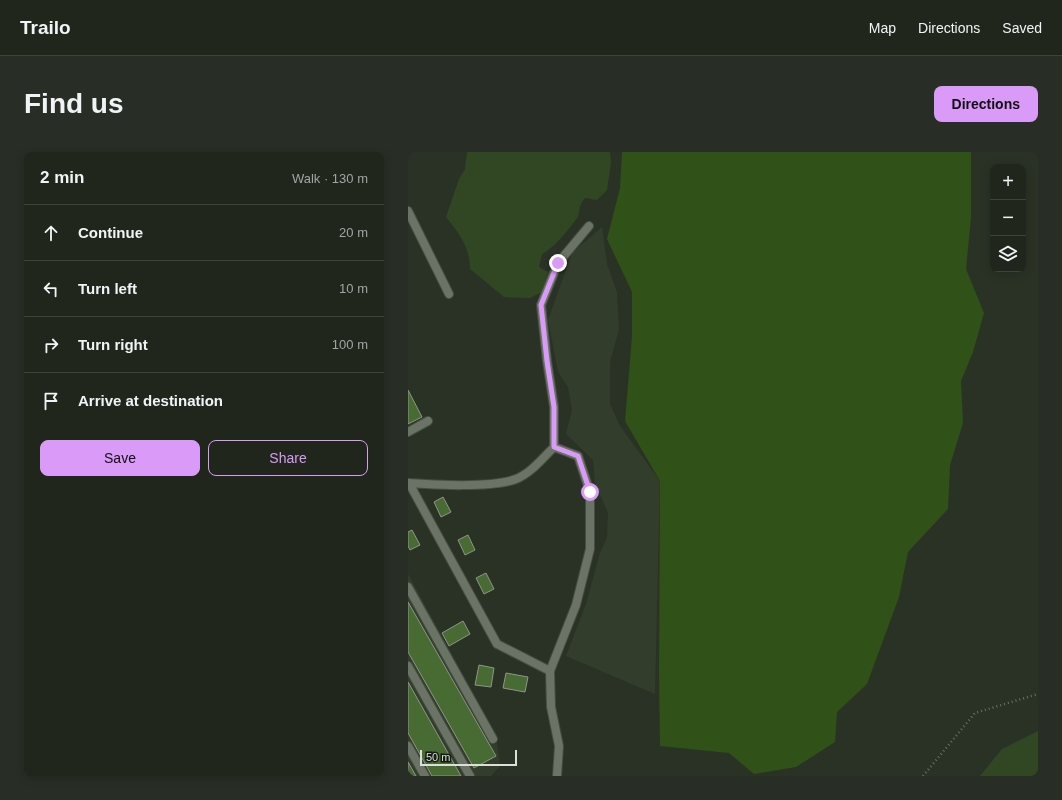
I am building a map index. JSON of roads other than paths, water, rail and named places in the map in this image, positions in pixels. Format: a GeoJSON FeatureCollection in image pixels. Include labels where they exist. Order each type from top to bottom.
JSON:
{"type":"FeatureCollection","features":[{"type":"Feature","properties":{"kind":"lane"},"geometry":{"type":"LineString","coordinates":[[408,211],[449,294]]}},
{"type":"Feature","properties":{"kind":"lane"},"geometry":{"type":"LineString","coordinates":[[550,670],[497,644],[409,483],[483,484],[516,479],[532,469],[554,447],[554,407],[541,305],[558,263],[589,226]]}},
{"type":"Feature","properties":{"kind":"lane"},"geometry":{"type":"LineString","coordinates":[[408,432],[428,421]]}},
{"type":"Feature","properties":{"kind":"lane"},"geometry":{"type":"LineString","coordinates":[[554,447],[578,456],[590,492],[590,549],[576,605],[550,670],[551,707],[559,746],[557,776]]}},
{"type":"Feature","properties":{"kind":"lane"},"geometry":{"type":"LineString","coordinates":[[408,587],[493,739]]}},
{"type":"Feature","properties":{"kind":"lane"},"geometry":{"type":"LineString","coordinates":[[408,666],[470,776]]}},
{"type":"Feature","properties":{"kind":"lane"},"geometry":{"type":"LineString","coordinates":[[408,746],[425,776]]}}]}
